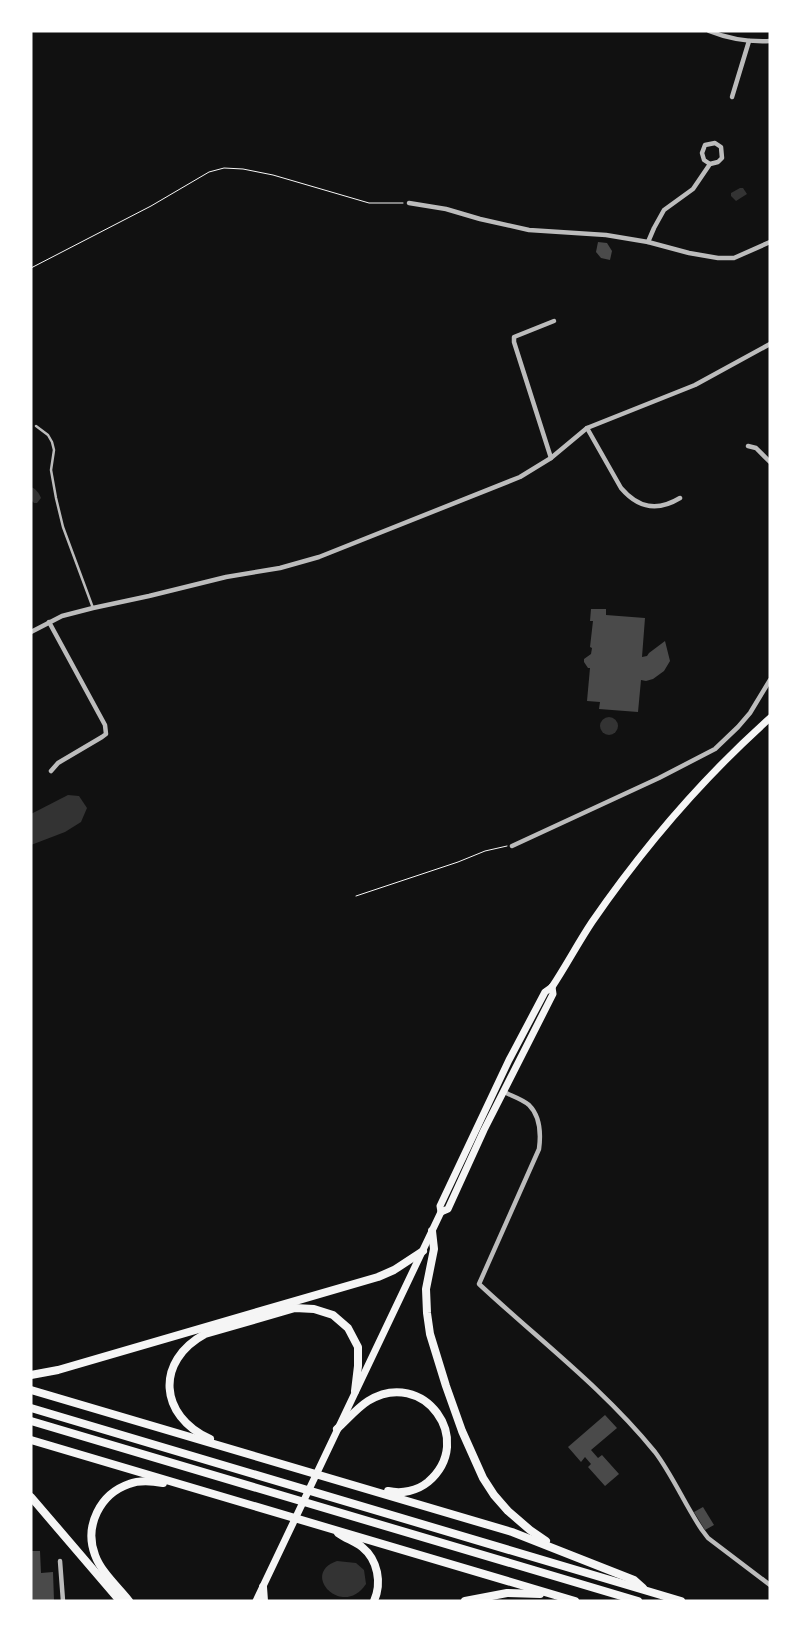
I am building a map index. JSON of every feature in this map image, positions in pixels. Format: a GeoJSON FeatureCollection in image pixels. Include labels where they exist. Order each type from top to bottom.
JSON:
{"type":"FeatureCollection","features":[{"type":"Feature","properties":{"kind":"highway"},"geometry":{"type":"LineString","coordinates":[[432,1231],[434,1249],[426,1289],[429,1327],[446,1386],[462,1431],[483,1478],[494,1495],[508,1511],[530,1530],[558,1549]]}},
{"type":"Feature","properties":{"kind":"highway"},"geometry":{"type":"LineString","coordinates":[[31,1375],[58,1370],[378,1277],[394,1270],[423,1251]]}},
{"type":"Feature","properties":{"kind":"highway"},"geometry":{"type":"LineString","coordinates":[[232,1450],[192,1429],[179,1416],[171,1398],[170,1379],[175,1362],[187,1347],[206,1334],[295,1308],[314,1309],[333,1315],[348,1328],[358,1347],[355,1391]]}},
{"type":"Feature","properties":{"kind":"highway"},"geometry":{"type":"LineString","coordinates":[[31,1390],[512,1532],[634,1580],[646,1590]]}},
{"type":"Feature","properties":{"kind":"highway"},"geometry":{"type":"LineString","coordinates":[[337,1429],[368,1401],[388,1393],[407,1393],[423,1399],[435,1409],[444,1424],[448,1441],[445,1459],[437,1474],[424,1486],[407,1492],[395,1493],[369,1490]]}},
{"type":"Feature","properties":{"kind":"highway"},"geometry":{"type":"LineString","coordinates":[[31,1408],[681,1601]]}},
{"type":"Feature","properties":{"kind":"highway"},"geometry":{"type":"LineString","coordinates":[[31,1421],[638,1601]]}},
{"type":"Feature","properties":{"kind":"highway"},"geometry":{"type":"LineString","coordinates":[[31,1440],[575,1601]]}},
{"type":"Feature","properties":{"kind":"highway"},"geometry":{"type":"LineString","coordinates":[[129,1601],[98,1564],[90,1538],[94,1517],[108,1497],[130,1483],[155,1482],[188,1486]]}},
{"type":"Feature","properties":{"kind":"highway"},"geometry":{"type":"LineString","coordinates":[[31,1497],[120,1601]]}},
{"type":"Feature","properties":{"kind":"highway"},"geometry":{"type":"LineString","coordinates":[[330,1528],[364,1548],[374,1562],[378,1582],[374,1601]]}},
{"type":"Feature","properties":{"kind":"highway"},"geometry":{"type":"LineString","coordinates":[[263,1587],[264,1601]]}},
{"type":"Feature","properties":{"kind":"highway"},"geometry":{"type":"LineString","coordinates":[[465,1601],[507,1593],[552,1594]]}},
{"type":"Feature","properties":{"kind":"main road"},"geometry":{"type":"LineString","coordinates":[[256,1601],[423,1251],[441,1212],[440,1206],[509,1060],[545,992],[552,987],[592,924],[646,851],[677,813],[711,776],[770,718]]}},
{"type":"Feature","properties":{"kind":"main road"},"geometry":{"type":"LineString","coordinates":[[441,1212],[448,1209],[480,1138],[553,994],[552,987]]}},
{"type":"Feature","properties":{"kind":"street"},"geometry":{"type":"LineString","coordinates":[[709,31],[724,37],[749,41],[770,41]]}},
{"type":"Feature","properties":{"kind":"street"},"geometry":{"type":"LineString","coordinates":[[732,97],[749,41]]}},
{"type":"Feature","properties":{"kind":"street"},"geometry":{"type":"LineString","coordinates":[[648,242],[664,210],[697,185],[710,164],[718,162],[723,155],[721,148],[715,143],[705,145],[702,153],[704,160],[710,164]]}},
{"type":"Feature","properties":{"kind":"street"},"geometry":{"type":"LineString","coordinates":[[409,203],[446,209],[529,230],[606,235],[648,242],[689,253],[718,258],[734,258],[770,242]]}},
{"type":"Feature","properties":{"kind":"street"},"geometry":{"type":"LineString","coordinates":[[551,458],[514,338],[554,321]]}},
{"type":"Feature","properties":{"kind":"street"},"geometry":{"type":"LineString","coordinates":[[31,632],[62,616],[226,576],[280,568],[318,557],[520,477],[551,458],[587,428],[695,385],[770,344]]}},
{"type":"Feature","properties":{"kind":"street"},"geometry":{"type":"LineString","coordinates":[[587,428],[620,488],[628,497],[640,504],[655,507],[671,504],[680,498]]}},
{"type":"Feature","properties":{"kind":"street"},"geometry":{"type":"LineString","coordinates":[[748,446],[756,448],[770,462]]}},
{"type":"Feature","properties":{"kind":"street"},"geometry":{"type":"LineString","coordinates":[[49,622],[105,725],[106,734],[58,763],[52,771]]}},
{"type":"Feature","properties":{"kind":"street"},"geometry":{"type":"LineString","coordinates":[[512,846],[659,778],[715,749],[750,713],[770,680]]}},
{"type":"Feature","properties":{"kind":"street"},"geometry":{"type":"LineString","coordinates":[[504,1092],[529,1105],[537,1118],[541,1132],[539,1149],[479,1284],[583,1375],[620,1412],[656,1454],[708,1538],[770,1585]]}},
{"type":"Feature","properties":{"kind":"street"},"geometry":{"type":"LineString","coordinates":[[60,1561],[63,1601]]}},
{"type":"Feature","properties":{"kind":"lane"},"geometry":{"type":"LineString","coordinates":[[36,426],[48,435],[52,442],[54,450],[52,470],[63,527],[93,608]]}},
{"type":"Feature","properties":{"kind":"path"},"geometry":{"type":"LineString","coordinates":[[31,268],[151,206],[209,172],[224,168],[243,169],[274,175],[369,203],[409,203]]}},
{"type":"Feature","properties":{"kind":"path"},"geometry":{"type":"LineString","coordinates":[[356,896],[485,851],[512,846]]}},
{"type":"Feature","properties":{"kind":"shaded area"},"geometry":{"type":"Polygon","coordinates":[[[743,188],[747,194],[736,201],[731,196],[731,193],[743,188]]]}},
{"type":"Feature","properties":{"kind":"shaded area"},"geometry":{"type":"Polygon","coordinates":[[[31,487],[37,491],[41,498],[37,503],[31,500],[31,487]]]}},
{"type":"Feature","properties":{"kind":"shaded area"},"geometry":{"type":"Polygon","coordinates":[[[609,717],[615,720],[618,726],[615,732],[609,735],[603,732],[600,726],[603,720],[609,717]]]}},
{"type":"Feature","properties":{"kind":"shaded area"},"geometry":{"type":"Polygon","coordinates":[[[68,795],[79,796],[87,808],[81,822],[65,832],[31,845],[31,814],[68,795]]]}},
{"type":"Feature","properties":{"kind":"shaded area"},"geometry":{"type":"Polygon","coordinates":[[[337,1561],[356,1563],[364,1570],[366,1584],[357,1594],[346,1597],[337,1596],[323,1583],[322,1575],[326,1567],[337,1561]]]}},
{"type":"Feature","properties":{"kind":"building"},"geometry":{"type":"Polygon","coordinates":[[[598,242],[607,243],[612,251],[610,260],[601,258],[596,252],[598,242]]]}},
{"type":"Feature","properties":{"kind":"building"},"geometry":{"type":"Polygon","coordinates":[[[591,609],[606,609],[606,615],[645,618],[642,657],[647,656],[665,641],[670,661],[664,671],[653,679],[641,680],[638,712],[599,709],[600,702],[587,701],[590,668],[584,662],[584,659],[591,654],[592,648],[590,647],[593,621],[590,621],[591,609]]]}},
{"type":"Feature","properties":{"kind":"building"},"geometry":{"type":"Polygon","coordinates":[[[605,1415],[617,1428],[591,1450],[598,1458],[602,1455],[619,1474],[605,1486],[588,1467],[591,1464],[585,1457],[581,1462],[568,1447],[605,1415]]]}},
{"type":"Feature","properties":{"kind":"building"},"geometry":{"type":"Polygon","coordinates":[[[703,1507],[714,1525],[705,1530],[694,1512],[703,1507]]]}},
{"type":"Feature","properties":{"kind":"building"},"geometry":{"type":"Polygon","coordinates":[[[31,1551],[40,1551],[41,1573],[53,1572],[54,1601],[31,1601],[31,1551]]]}}]}
